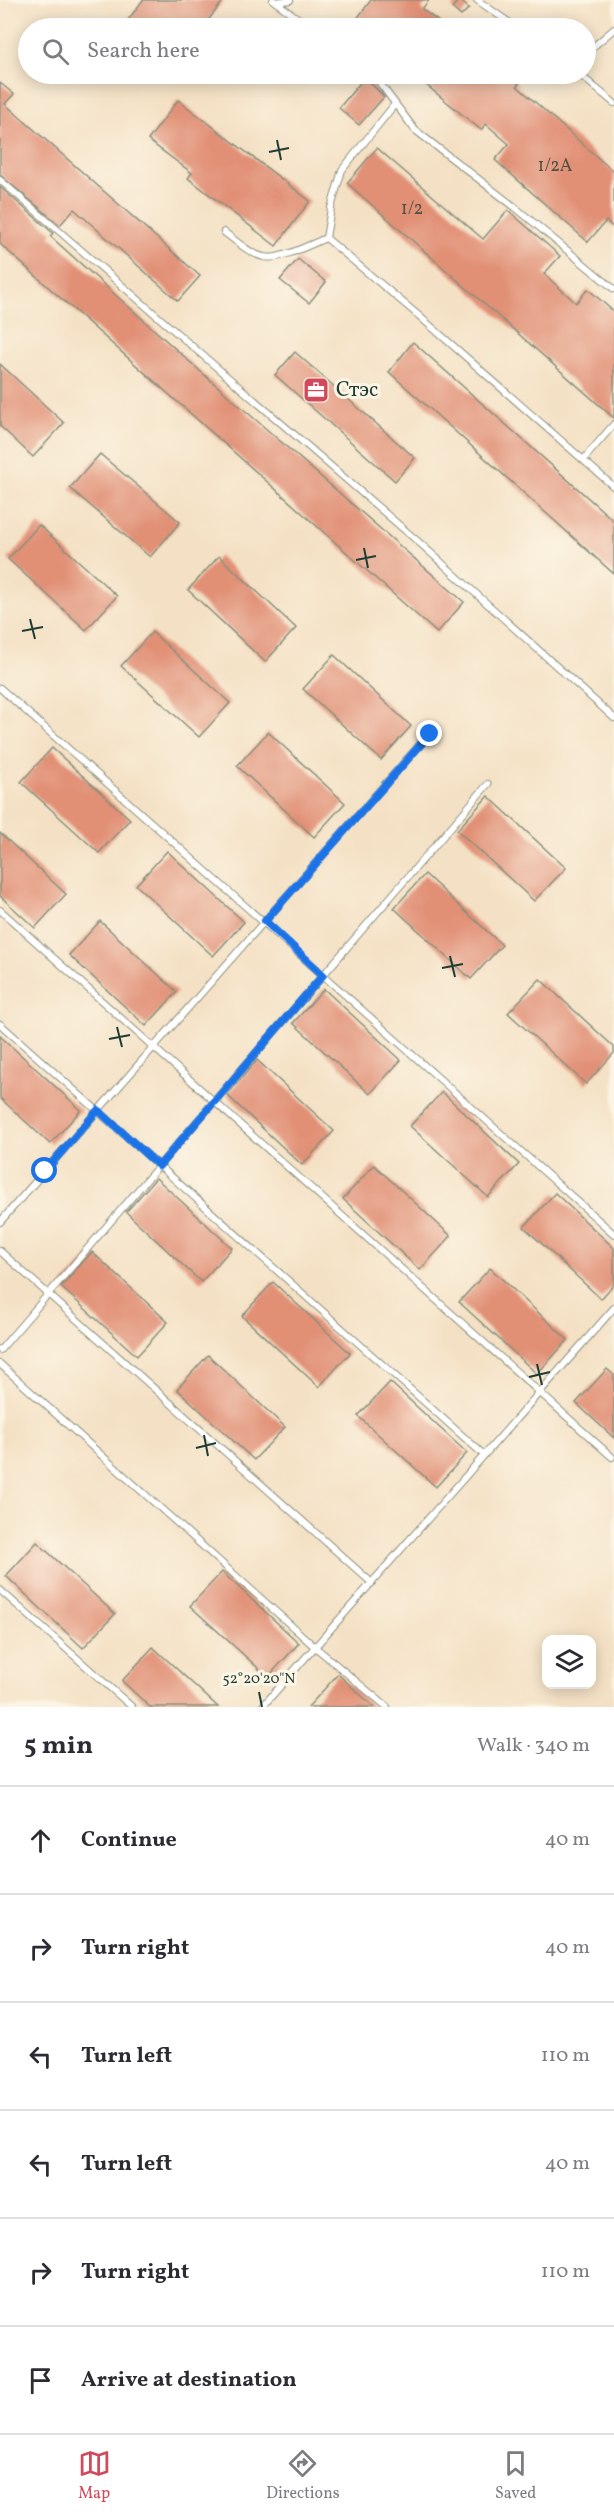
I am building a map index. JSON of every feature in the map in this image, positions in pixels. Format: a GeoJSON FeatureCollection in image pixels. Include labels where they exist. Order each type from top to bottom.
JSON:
{"type":"FeatureCollection","features":[{"type":"Feature","properties":{"kind":"lane"},"geometry":{"type":"LineString","coordinates":[[275,1],[290,0]]}},
{"type":"Feature","properties":{"kind":"lane"},"geometry":{"type":"LineString","coordinates":[[477,0],[503,18]]}},
{"type":"Feature","properties":{"kind":"lane"},"geometry":{"type":"LineString","coordinates":[[275,1],[297,18]]}},
{"type":"Feature","properties":{"kind":"lane"},"geometry":{"type":"LineString","coordinates":[[596,44],[614,29]]}},
{"type":"Feature","properties":{"kind":"lane"},"geometry":{"type":"LineString","coordinates":[[380,84],[415,130],[516,208],[614,289]]}},
{"type":"Feature","properties":{"kind":"lane"},"geometry":{"type":"LineString","coordinates":[[591,84],[614,103]]}},
{"type":"Feature","properties":{"kind":"lane"},"geometry":{"type":"LineString","coordinates":[[326,238],[331,208],[342,170],[395,104]]}},
{"type":"Feature","properties":{"kind":"lane"},"geometry":{"type":"LineString","coordinates":[[0,180],[422,545],[614,718]]}},
{"type":"Feature","properties":{"kind":"lane"},"geometry":{"type":"LineString","coordinates":[[224,232],[265,258],[293,252],[326,238]]}},
{"type":"Feature","properties":{"kind":"lane"},"geometry":{"type":"LineString","coordinates":[[326,238],[584,459],[614,488]]}},
{"type":"Feature","properties":{"kind":"lane"},"geometry":{"type":"LineString","coordinates":[[584,459],[614,424]]}},
{"type":"Feature","properties":{"kind":"lane"},"geometry":{"type":"LineString","coordinates":[[0,688],[265,921],[614,1234]]}},
{"type":"Feature","properties":{"kind":"lane"},"geometry":{"type":"LineString","coordinates":[[0,1222],[430,734]]}},
{"type":"Feature","properties":{"kind":"lane"},"geometry":{"type":"LineString","coordinates":[[0,1350],[488,784]]}},
{"type":"Feature","properties":{"kind":"lane"},"geometry":{"type":"LineString","coordinates":[[0,910],[612,1457]]}},
{"type":"Feature","properties":{"kind":"lane"},"geometry":{"type":"LineString","coordinates":[[0,1024],[484,1455]]}},
{"type":"Feature","properties":{"kind":"lane"},"geometry":{"type":"LineString","coordinates":[[0,1251],[372,1582]]}},
{"type":"Feature","properties":{"kind":"lane"},"geometry":{"type":"LineString","coordinates":[[262,1707],[614,1308]]}},
{"type":"Feature","properties":{"kind":"lane"},"geometry":{"type":"LineString","coordinates":[[0,1364],[315,1647],[387,1707]]}},
{"type":"Feature","properties":{"kind":"lane"},"geometry":{"type":"LineString","coordinates":[[0,1590],[132,1707]]}},
{"type":"Feature","properties":{"kind":"building"},"geometry":{"type":"Polygon","coordinates":[[[143,0],[224,0],[210,18],[130,18],[143,0]]]}},
{"type":"Feature","properties":{"kind":"building"},"geometry":{"type":"Polygon","coordinates":[[[371,0],[429,0],[422,9],[434,18],[358,18],[371,0]]]}},
{"type":"Feature","properties":{"kind":"building"},"geometry":{"type":"Polygon","coordinates":[[[459,0],[469,8],[461,16],[452,8],[459,0]]]}},
{"type":"Feature","properties":{"kind":"building"},"geometry":{"type":"Polygon","coordinates":[[[0,83],[14,94],[5,104],[200,276],[178,301],[74,209],[60,225],[0,175],[0,83]]]}},
{"type":"Feature","properties":{"kind":"building"},"geometry":{"type":"Polygon","coordinates":[[[359,84],[372,84],[384,97],[359,125],[339,108],[359,84]]]}},
{"type":"Feature","properties":{"kind":"building"},"geometry":{"type":"Polygon","coordinates":[[[425,84],[519,84],[517,86],[614,172],[614,228],[606,221],[588,242],[495,160],[509,144],[486,124],[481,130],[425,84]]]}},
{"type":"Feature","properties":{"kind":"building"},"geometry":{"type":"Polygon","coordinates":[[[178,100],[310,201],[276,246],[188,178],[192,173],[148,140],[178,100]]]}},
{"type":"Feature","properties":{"kind":"building"},"geometry":{"type":"Polygon","coordinates":[[[377,148],[483,239],[508,210],[560,256],[544,274],[576,303],[588,289],[614,312],[614,418],[347,183],[377,148]]]}},
{"type":"Feature","properties":{"kind":"building"},"geometry":{"type":"Polygon","coordinates":[[[0,187],[53,233],[50,236],[200,371],[464,602],[437,633],[0,244],[0,187]]]}},
{"type":"Feature","properties":{"kind":"building"},"geometry":{"type":"Polygon","coordinates":[[[298,259],[326,282],[309,303],[280,280],[298,259]]]}},
{"type":"Feature","properties":{"kind":"building"},"geometry":{"type":"Polygon","coordinates":[[[413,342],[614,521],[614,574],[389,372],[413,342]]]}},
{"type":"Feature","properties":{"kind":"building"},"geometry":{"type":"Polygon","coordinates":[[[295,352],[415,458],[395,481],[275,375],[295,352]]]}},
{"type":"Feature","properties":{"kind":"building"},"geometry":{"type":"Polygon","coordinates":[[[0,364],[64,423],[33,457],[0,426],[0,364]]]}},
{"type":"Feature","properties":{"kind":"building"},"geometry":{"type":"Polygon","coordinates":[[[100,454],[180,522],[150,557],[70,488],[100,454]]]}},
{"type":"Feature","properties":{"kind":"building"},"geometry":{"type":"Polygon","coordinates":[[[39,525],[117,596],[86,630],[8,559],[39,525]]]}},
{"type":"Feature","properties":{"kind":"building"},"geometry":{"type":"Polygon","coordinates":[[[219,556],[296,628],[265,662],[188,590],[219,556]]]}},
{"type":"Feature","properties":{"kind":"building"},"geometry":{"type":"Polygon","coordinates":[[[152,632],[230,703],[199,737],[121,666],[152,632]]]}},
{"type":"Feature","properties":{"kind":"building"},"geometry":{"type":"Polygon","coordinates":[[[334,655],[411,726],[381,760],[303,689],[334,655]]]}},
{"type":"Feature","properties":{"kind":"building"},"geometry":{"type":"Polygon","coordinates":[[[268,732],[345,803],[314,837],[237,766],[268,732]]]}},
{"type":"Feature","properties":{"kind":"building"},"geometry":{"type":"Polygon","coordinates":[[[52,748],[130,819],[99,853],[21,782],[52,748]]]}},
{"type":"Feature","properties":{"kind":"building"},"geometry":{"type":"Polygon","coordinates":[[[488,796],[566,868],[534,901],[457,830],[488,796]]]}},
{"type":"Feature","properties":{"kind":"building"},"geometry":{"type":"Polygon","coordinates":[[[0,833],[66,894],[35,928],[0,896],[0,833]]]}},
{"type":"Feature","properties":{"kind":"building"},"geometry":{"type":"Polygon","coordinates":[[[167,851],[244,922],[213,956],[136,885],[167,851]]]}},
{"type":"Feature","properties":{"kind":"building"},"geometry":{"type":"Polygon","coordinates":[[[425,874],[502,945],[471,979],[394,908],[425,874]]]}},
{"type":"Feature","properties":{"kind":"building"},"geometry":{"type":"Polygon","coordinates":[[[100,921],[177,992],[146,1026],[69,955],[100,921]]]}},
{"type":"Feature","properties":{"kind":"building"},"geometry":{"type":"Polygon","coordinates":[[[540,979],[614,1047],[614,1053],[586,1084],[508,1013],[540,979]]]}},
{"type":"Feature","properties":{"kind":"building"},"geometry":{"type":"Polygon","coordinates":[[[324,989],[401,1060],[370,1094],[293,1023],[324,989]]]}},
{"type":"Feature","properties":{"kind":"building"},"geometry":{"type":"Polygon","coordinates":[[[0,1036],[81,1110],[50,1144],[0,1098],[0,1036]]]}},
{"type":"Feature","properties":{"kind":"building"},"geometry":{"type":"Polygon","coordinates":[[[257,1060],[334,1131],[302,1165],[227,1095],[257,1060]]]}},
{"type":"Feature","properties":{"kind":"building"},"geometry":{"type":"Polygon","coordinates":[[[442,1092],[519,1164],[488,1197],[410,1126],[442,1092]]]}},
{"type":"Feature","properties":{"kind":"building"},"geometry":{"type":"Polygon","coordinates":[[[374,1165],[451,1236],[420,1270],[343,1199],[374,1165]]]}},
{"type":"Feature","properties":{"kind":"building"},"geometry":{"type":"Polygon","coordinates":[[[156,1178],[232,1248],[201,1282],[126,1212],[156,1178]]]}},
{"type":"Feature","properties":{"kind":"building"},"geometry":{"type":"Polygon","coordinates":[[[555,1193],[614,1248],[614,1284],[601,1299],[524,1227],[555,1193]]]}},
{"type":"Feature","properties":{"kind":"building"},"geometry":{"type":"Polygon","coordinates":[[[92,1252],[168,1322],[137,1356],[61,1287],[92,1252]]]}},
{"type":"Feature","properties":{"kind":"building"},"geometry":{"type":"Polygon","coordinates":[[[490,1268],[568,1340],[537,1374],[459,1302],[490,1268]]]}},
{"type":"Feature","properties":{"kind":"building"},"geometry":{"type":"Polygon","coordinates":[[[273,1282],[350,1353],[319,1387],[242,1316],[273,1282]]]}},
{"type":"Feature","properties":{"kind":"building"},"geometry":{"type":"Polygon","coordinates":[[[208,1355],[285,1427],[254,1460],[177,1389],[208,1355]]]}},
{"type":"Feature","properties":{"kind":"building"},"geometry":{"type":"Polygon","coordinates":[[[607,1369],[614,1375],[614,1438],[576,1403],[607,1369]]]}},
{"type":"Feature","properties":{"kind":"building"},"geometry":{"type":"Polygon","coordinates":[[[390,1382],[467,1453],[436,1487],[358,1416],[390,1382]]]}},
{"type":"Feature","properties":{"kind":"building"},"geometry":{"type":"Polygon","coordinates":[[[37,1542],[115,1614],[83,1648],[6,1576],[37,1542]]]}},
{"type":"Feature","properties":{"kind":"building"},"geometry":{"type":"Polygon","coordinates":[[[222,1572],[299,1643],[268,1677],[190,1606],[222,1572]]]}},
{"type":"Feature","properties":{"kind":"building"},"geometry":{"type":"Polygon","coordinates":[[[153,1647],[218,1707],[150,1707],[122,1681],[153,1647]]]}},
{"type":"Feature","properties":{"kind":"building"},"geometry":{"type":"Polygon","coordinates":[[[338,1674],[374,1707],[308,1707],[338,1674]]]}},
{"type":"Feature","properties":{"kind":"place","name":"Стэс"},"geometry":{"type":"Point","coordinates":[316,390]}},
{"type":"Feature","properties":{"kind":"route"},"geometry":{"type":"LineString","coordinates":[[45,1171],[98,1110],[159,1166],[323,975],[265,921],[430,734]]}}]}
